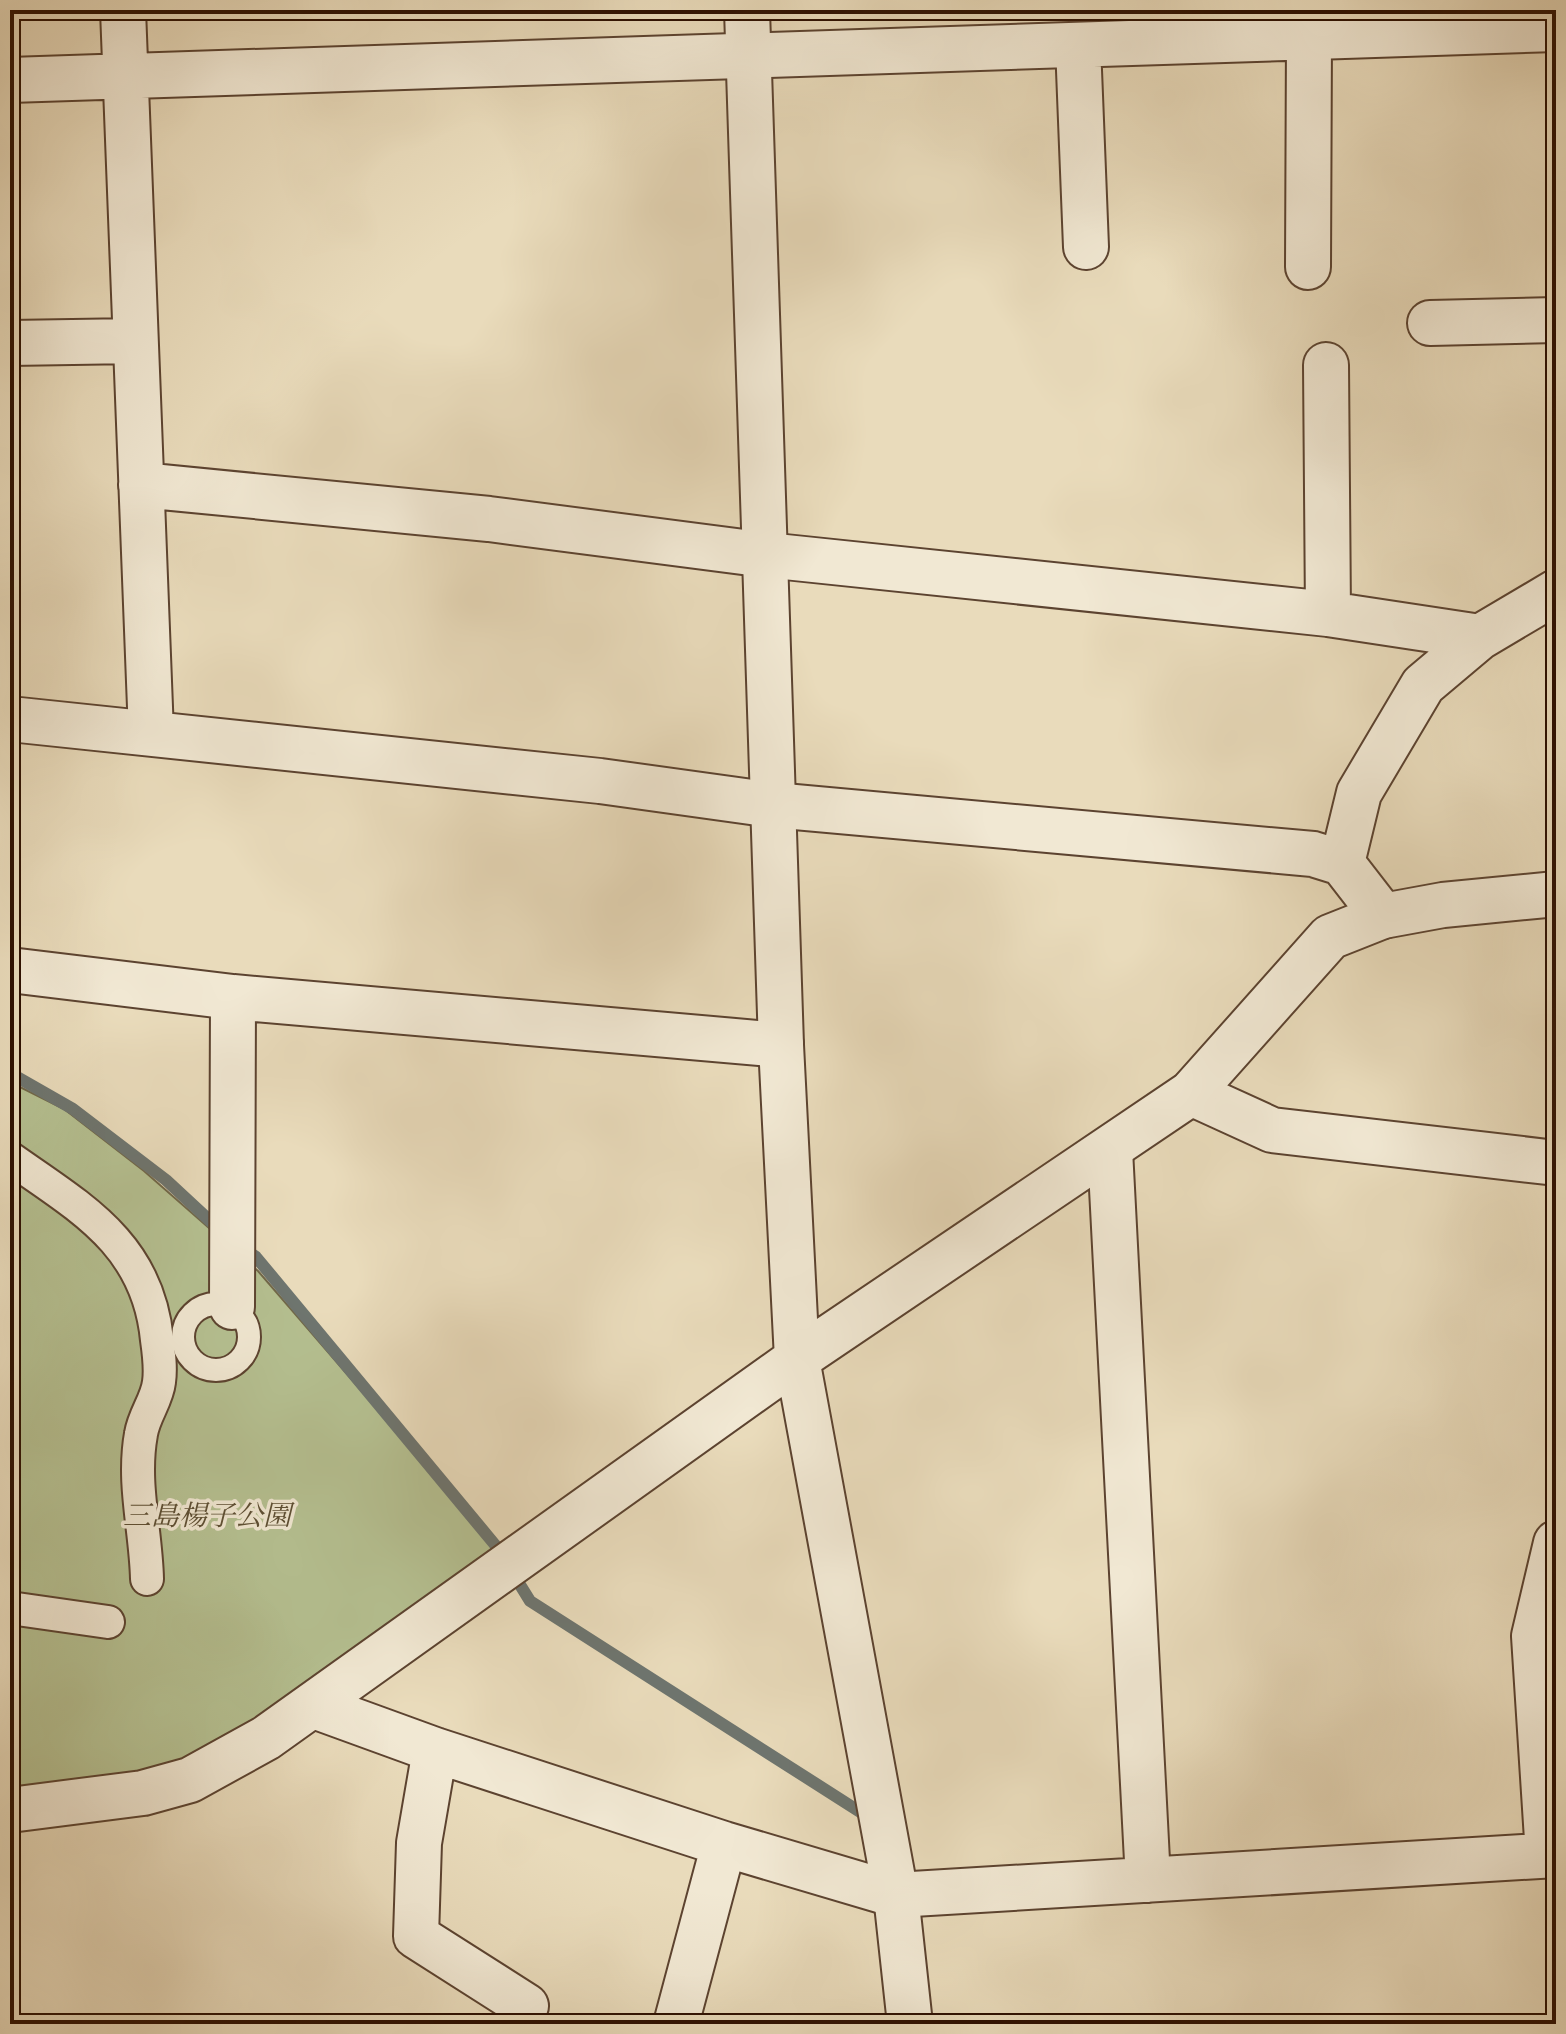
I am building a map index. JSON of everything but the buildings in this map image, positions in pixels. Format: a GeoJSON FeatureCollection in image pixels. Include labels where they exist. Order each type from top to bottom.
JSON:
{"type":"FeatureCollection","features":[{"type":"Feature","properties":{"kind":"street"},"geometry":{"type":"LineString","coordinates":[[123,10],[151,733]]}},
{"type":"Feature","properties":{"kind":"street"},"geometry":{"type":"LineString","coordinates":[[747,10],[781,1045],[797,1359],[896,1895],[910,2024]]}},
{"type":"Feature","properties":{"kind":"street"},"geometry":{"type":"LineString","coordinates":[[10,80],[1309,37],[1532,23]]}},
{"type":"Feature","properties":{"kind":"street"},"geometry":{"type":"LineString","coordinates":[[1308,267],[1309,37]]}},
{"type":"Feature","properties":{"kind":"street"},"geometry":{"type":"LineString","coordinates":[[1078,45],[1086,247]]}},
{"type":"Feature","properties":{"kind":"street"},"geometry":{"type":"LineString","coordinates":[[1430,323],[1556,320]]}},
{"type":"Feature","properties":{"kind":"street"},"geometry":{"type":"LineString","coordinates":[[10,343],[135,341]]}},
{"type":"Feature","properties":{"kind":"street"},"geometry":{"type":"LineString","coordinates":[[1326,365],[1328,614]]}},
{"type":"Feature","properties":{"kind":"street"},"geometry":{"type":"LineString","coordinates":[[141,485],[489,519],[766,555],[1328,614],[1480,637]]}},
{"type":"Feature","properties":{"kind":"street"},"geometry":{"type":"LineString","coordinates":[[1342,863],[1359,793],[1423,685],[1480,637],[1548,603]]}},
{"type":"Feature","properties":{"kind":"street"},"geometry":{"type":"LineString","coordinates":[[10,719],[585,779],[773,805],[1313,854],[1342,863],[1383,916]]}},
{"type":"Feature","properties":{"kind":"street"},"geometry":{"type":"LineString","coordinates":[[10,1810],[143,1793],[190,1780],[266,1738],[797,1359],[1191,1093],[1330,937],[1383,916],[1443,905],[1556,894]]}},
{"type":"Feature","properties":{"kind":"street"},"geometry":{"type":"LineString","coordinates":[[10,970],[233,997],[781,1045]]}},
{"type":"Feature","properties":{"kind":"street"},"geometry":{"type":"LineString","coordinates":[[232,1307],[233,997]]}},
{"type":"Feature","properties":{"kind":"street"},"geometry":{"type":"LineString","coordinates":[[1191,1093],[1272,1130],[1556,1163]]}},
{"type":"Feature","properties":{"kind":"street"},"geometry":{"type":"LineString","coordinates":[[1110,1150],[1148,1880]]}},
{"type":"Feature","properties":{"kind":"street"},"geometry":{"type":"LineString","coordinates":[[10,1158],[110,1232],[132,1259],[149,1297],[155,1317],[160,1373],[159,1387],[141,1434],[139,1460],[140,1519],[146,1541],[147,1579]]}},
{"type":"Feature","properties":{"kind":"street"},"geometry":{"type":"LineString","coordinates":[[314,1706],[435,1750],[724,1844],[896,1895],[1552,1855],[1534,1636],[1556,1543]]}},
{"type":"Feature","properties":{"kind":"street"},"geometry":{"type":"LineString","coordinates":[[10,1608],[108,1622]]}},
{"type":"Feature","properties":{"kind":"street"},"geometry":{"type":"LineString","coordinates":[[435,1750],[419,1843],[416,1936],[526,2006],[518,2024]]}},
{"type":"Feature","properties":{"kind":"street"},"geometry":{"type":"LineString","coordinates":[[676,2024],[724,1844]]}},
{"type":"Feature","properties":{"kind":"green space","name":"三島楊子公園"},"geometry":{"type":"Polygon","coordinates":[[[10,1082],[64,1109],[144,1171],[258,1271],[499,1550],[335,1671],[247,1727],[203,1750],[126,1778],[10,1797],[10,1082]]]}},
{"type":"Feature","properties":{"kind":"waterway"},"geometry":{"type":"LineString","coordinates":[[10,1073],[73,1109],[166,1180],[221,1231]]}},
{"type":"Feature","properties":{"kind":"waterway"},"geometry":{"type":"LineString","coordinates":[[242,1247],[256,1257],[496,1546],[530,1601],[868,1817]]}}]}
